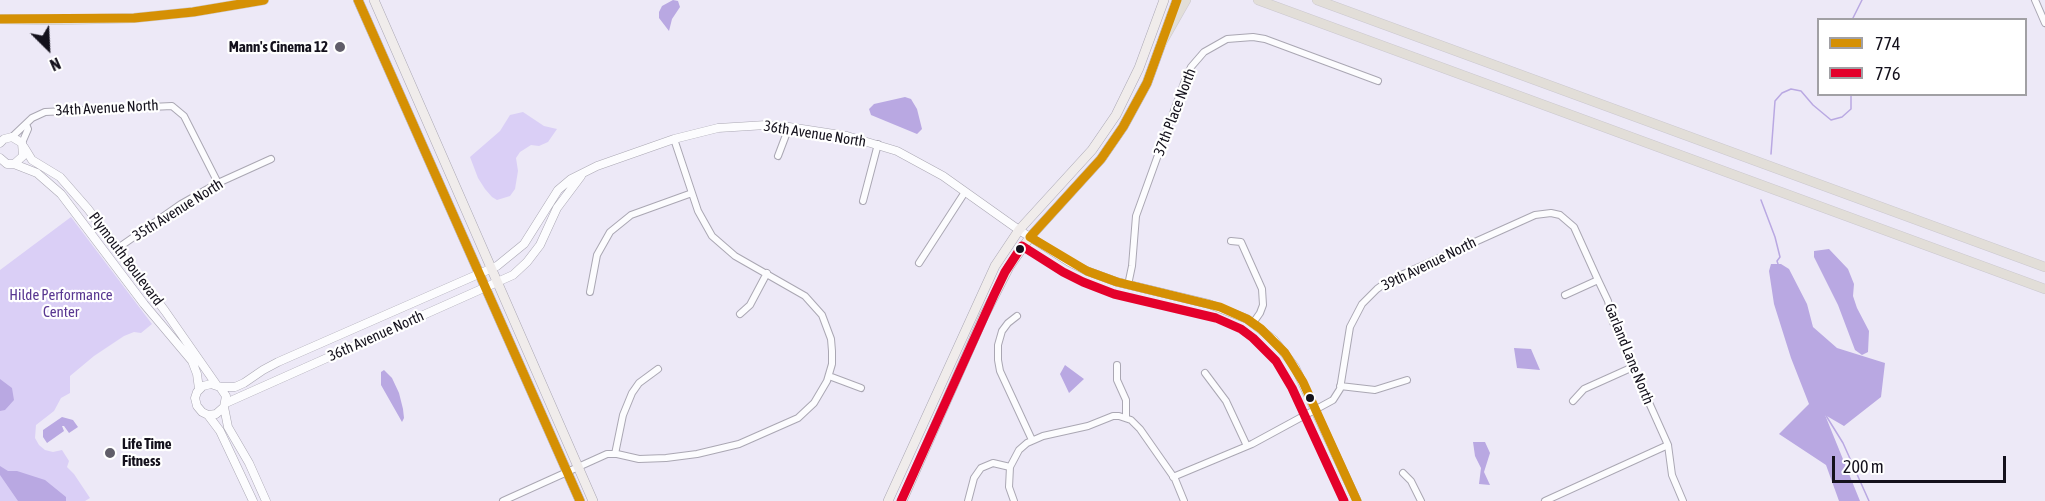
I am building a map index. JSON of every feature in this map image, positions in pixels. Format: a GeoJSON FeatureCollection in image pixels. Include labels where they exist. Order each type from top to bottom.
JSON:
{"type":"FeatureCollection","features":[{"type":"Feature","properties":{"kind":"main road"},"geometry":{"type":"LineString","coordinates":[[0,19],[134,18],[193,12],[264,0]]}},
{"type":"Feature","properties":{"kind":"main road"},"geometry":{"type":"LineString","coordinates":[[358,0],[580,501]]}},
{"type":"Feature","properties":{"kind":"main road"},"geometry":{"type":"LineString","coordinates":[[374,0],[593,501]]}},
{"type":"Feature","properties":{"kind":"main road"},"geometry":{"type":"LineString","coordinates":[[888,501],[982,290],[995,266],[1019,230],[1092,150],[1116,115],[1139,68],[1164,0]]}},
{"type":"Feature","properties":{"kind":"main road"},"geometry":{"type":"LineString","coordinates":[[902,501],[984,316],[1009,267],[1030,237],[1113,143],[1147,83],[1178,0]]}},
{"type":"Feature","properties":{"kind":"main road"},"geometry":{"type":"LineString","coordinates":[[1161,44],[1186,0]]}},
{"type":"Feature","properties":{"kind":"main road"},"geometry":{"type":"LineString","coordinates":[[1252,0],[1273,6]]}},
{"type":"Feature","properties":{"kind":"main road"},"geometry":{"type":"LineString","coordinates":[[1258,0],[2045,289]]}},
{"type":"Feature","properties":{"kind":"main road"},"geometry":{"type":"LineString","coordinates":[[1317,0],[2045,267]]}},
{"type":"Feature","properties":{"kind":"street"},"geometry":{"type":"LineString","coordinates":[[2035,0],[2045,23]]}},
{"type":"Feature","properties":{"kind":"street","name":"37th Place North"},"geometry":{"type":"LineString","coordinates":[[1128,285],[1136,216],[1184,83],[1191,67],[1204,52],[1227,39],[1253,37],[1265,39],[1378,81]]}},
{"type":"Feature","properties":{"kind":"street","name":"34th Avenue North"},"geometry":{"type":"LineString","coordinates":[[6,137],[38,114],[54,110],[172,106],[184,116],[218,183]]}},
{"type":"Feature","properties":{"kind":"street"},"geometry":{"type":"LineString","coordinates":[[14,164],[21,159],[28,129],[26,124]]}},
{"type":"Feature","properties":{"kind":"street","name":"36th Avenue North"},"geometry":{"type":"LineString","coordinates":[[218,386],[235,387],[279,362],[490,269],[524,244],[558,190],[571,179],[597,166],[674,140],[729,126],[789,127],[847,136],[878,144],[921,163],[1069,262],[1128,285],[1231,311],[1253,323],[1274,340],[1304,382],[1357,501]]}},
{"type":"Feature","properties":{"kind":"street"},"geometry":{"type":"LineString","coordinates":[[778,156],[789,127]]}},
{"type":"Feature","properties":{"kind":"street"},"geometry":{"type":"LineString","coordinates":[[0,143],[6,137]]}},
{"type":"Feature","properties":{"kind":"street","name":"Plymouth Boulevard"},"geometry":{"type":"LineString","coordinates":[[6,137],[23,145],[32,160],[53,172],[66,183],[118,248],[218,386]]}},
{"type":"Feature","properties":{"kind":"street"},"geometry":{"type":"LineString","coordinates":[[503,501],[598,457],[615,454],[639,459],[666,458],[697,454],[739,444],[798,418],[814,403],[829,376],[832,364],[831,339],[822,315],[805,296],[735,256],[712,236],[704,224],[674,140]]}},
{"type":"Feature","properties":{"kind":"street"},"geometry":{"type":"LineString","coordinates":[[863,201],[878,144]]}},
{"type":"Feature","properties":{"kind":"street","name":"Plymouth Boulevard"},"geometry":{"type":"LineString","coordinates":[[0,158],[8,164],[37,173],[61,194],[144,304],[184,351],[197,374],[199,389]]}},
{"type":"Feature","properties":{"kind":"street","name":"35th Avenue North"},"geometry":{"type":"LineString","coordinates":[[118,248],[165,214],[218,183],[272,159]]}},
{"type":"Feature","properties":{"kind":"street","name":"36th Avenue North"},"geometry":{"type":"LineString","coordinates":[[225,405],[284,376],[513,275],[532,256],[544,238],[561,202],[581,176]]}},
{"type":"Feature","properties":{"kind":"street"},"geometry":{"type":"LineString","coordinates":[[919,263],[964,192]]}},
{"type":"Feature","properties":{"kind":"street"},"geometry":{"type":"LineString","coordinates":[[590,292],[597,255],[610,232],[631,214],[692,193]]}},
{"type":"Feature","properties":{"kind":"street","name":"39th Avenue North"},"geometry":{"type":"LineString","coordinates":[[1340,386],[1350,327],[1362,304],[1377,289],[1391,280],[1534,215],[1547,212],[1560,215]]}},
{"type":"Feature","properties":{"kind":"street","name":"Garland Lane North"},"geometry":{"type":"LineString","coordinates":[[1560,215],[1574,227],[1608,301],[1612,320],[1668,445],[1671,475],[1683,501]]}},
{"type":"Feature","properties":{"kind":"street"},"geometry":{"type":"LineString","coordinates":[[1231,241],[1241,242],[1262,289],[1263,304],[1253,323]]}},
{"type":"Feature","properties":{"kind":"street"},"geometry":{"type":"LineString","coordinates":[[740,314],[750,305],[767,273]]}},
{"type":"Feature","properties":{"kind":"street"},"geometry":{"type":"LineString","coordinates":[[1565,295],[1598,280]]}},
{"type":"Feature","properties":{"kind":"street"},"geometry":{"type":"LineString","coordinates":[[1017,316],[1002,331],[998,345],[998,360],[1000,371],[1032,440]]}},
{"type":"Feature","properties":{"kind":"street"},"geometry":{"type":"LineString","coordinates":[[1117,365],[1118,380],[1126,400],[1126,417]]}},
{"type":"Feature","properties":{"kind":"street"},"geometry":{"type":"LineString","coordinates":[[1573,401],[1584,390],[1633,366]]}},
{"type":"Feature","properties":{"kind":"street"},"geometry":{"type":"LineString","coordinates":[[615,454],[623,415],[632,393],[639,383],[658,369]]}},
{"type":"Feature","properties":{"kind":"street"},"geometry":{"type":"LineString","coordinates":[[1205,373],[1223,395],[1247,446]]}},
{"type":"Feature","properties":{"kind":"street"},"geometry":{"type":"LineString","coordinates":[[829,376],[861,388]]}},
{"type":"Feature","properties":{"kind":"street"},"geometry":{"type":"LineString","coordinates":[[1173,477],[1247,446],[1316,410],[1333,400],[1340,386],[1375,390],[1407,380]]}},
{"type":"Feature","properties":{"kind":"street"},"geometry":{"type":"LineString","coordinates":[[253,501],[220,431],[208,415],[196,406],[195,398],[199,389],[207,384],[218,386],[225,392],[228,427],[249,463],[266,501]]}},
{"type":"Feature","properties":{"kind":"street"},"geometry":{"type":"LineString","coordinates":[[208,415],[216,414],[225,405]]}},
{"type":"Feature","properties":{"kind":"street"},"geometry":{"type":"LineString","coordinates":[[1014,501],[1009,487],[1010,467],[1019,450],[1032,440],[1088,426],[1113,416],[1126,417],[1140,429],[1173,477],[1184,501]]}},
{"type":"Feature","properties":{"kind":"street"},"geometry":{"type":"LineString","coordinates":[[1545,501],[1668,445]]}},
{"type":"Feature","properties":{"kind":"street"},"geometry":{"type":"LineString","coordinates":[[968,501],[974,478],[981,468],[993,464],[1010,467]]}},
{"type":"Feature","properties":{"kind":"street"},"geometry":{"type":"LineString","coordinates":[[1403,473],[1421,501]]}},
{"type":"Feature","properties":{"kind":"green space"},"geometry":{"type":"Polygon","coordinates":[[[523,112],[544,126],[557,129],[548,142],[539,146],[531,145],[520,152],[516,158],[518,171],[515,189],[510,196],[497,200],[485,189],[478,178],[470,157],[500,131],[510,115],[523,112]]]}},
{"type":"Feature","properties":{"kind":"green space","name":"Hilde Performance Center"},"geometry":{"type":"Polygon","coordinates":[[[71,217],[152,324],[141,333],[134,332],[124,336],[70,376],[70,393],[61,398],[54,411],[36,425],[35,438],[39,445],[53,452],[62,450],[69,461],[67,467],[90,498],[85,501],[0,501],[0,270],[71,217]]]}},
{"type":"Feature","properties":{"kind":"shaded area"},"geometry":{"type":"Polygon","coordinates":[[[673,0],[678,1],[680,7],[672,19],[669,31],[659,18],[659,12],[662,6],[673,0]]]}},
{"type":"Feature","properties":{"kind":"shaded area"},"geometry":{"type":"Polygon","coordinates":[[[905,97],[911,99],[917,109],[922,129],[917,134],[871,115],[869,109],[874,104],[905,97]]]}},
{"type":"Feature","properties":{"kind":"shaded area"},"geometry":{"type":"Polygon","coordinates":[[[1829,249],[1848,269],[1854,284],[1853,296],[1857,308],[1869,331],[1868,352],[1862,355],[1855,350],[1838,305],[1814,257],[1814,251],[1829,249]]]}},
{"type":"Feature","properties":{"kind":"shaded area"},"geometry":{"type":"Polygon","coordinates":[[[1771,264],[1781,264],[1789,269],[1807,304],[1813,327],[1837,348],[1885,363],[1881,397],[1844,426],[1825,415],[1860,501],[1839,501],[1826,465],[1779,434],[1809,404],[1774,304],[1769,271],[1771,264]]]}},
{"type":"Feature","properties":{"kind":"shaded area"},"geometry":{"type":"Polygon","coordinates":[[[1514,348],[1531,349],[1540,370],[1517,368],[1514,348]]]}},
{"type":"Feature","properties":{"kind":"shaded area"},"geometry":{"type":"Polygon","coordinates":[[[1065,365],[1084,379],[1069,393],[1060,374],[1065,365]]]}},
{"type":"Feature","properties":{"kind":"shaded area"},"geometry":{"type":"Polygon","coordinates":[[[384,370],[392,378],[399,393],[404,418],[402,422],[381,385],[381,372],[384,370]]]}},
{"type":"Feature","properties":{"kind":"shaded area"},"geometry":{"type":"Polygon","coordinates":[[[0,379],[12,388],[14,400],[5,410],[0,411],[0,379]]]}},
{"type":"Feature","properties":{"kind":"shaded area"},"geometry":{"type":"Polygon","coordinates":[[[62,417],[73,420],[78,427],[69,433],[62,426],[64,431],[47,443],[43,437],[43,430],[62,417]]]}},
{"type":"Feature","properties":{"kind":"shaded area"},"geometry":{"type":"Polygon","coordinates":[[[1473,442],[1485,442],[1490,453],[1484,472],[1490,485],[1479,484],[1481,468],[1475,456],[1473,442]]]}},
{"type":"Feature","properties":{"kind":"shaded area"},"geometry":{"type":"Polygon","coordinates":[[[0,466],[8,471],[17,471],[45,480],[66,497],[66,501],[18,501],[0,475],[0,466]]]}},
{"type":"Feature","properties":{"kind":"waterway"},"geometry":{"type":"LineString","coordinates":[[1853,18],[1862,0]]}},
{"type":"Feature","properties":{"kind":"waterway"},"geometry":{"type":"LineString","coordinates":[[1771,154],[1775,101],[1782,93],[1791,89],[1801,91],[1831,120],[1842,117],[1851,109],[1851,96]]}},
{"type":"Feature","properties":{"kind":"waterway"},"geometry":{"type":"LineString","coordinates":[[1761,200],[1775,237],[1780,257],[1778,264]]}},
{"type":"Feature","properties":{"kind":"waterway"},"geometry":{"type":"LineString","coordinates":[[1825,414],[1843,443],[1869,501]]}},
{"type":"Feature","properties":{"kind":"transit line","name":"774"},"geometry":{"type":"LineString","coordinates":[[0,19],[134,18],[193,12],[264,0]]}},
{"type":"Feature","properties":{"kind":"transit line","name":"774"},"geometry":{"type":"LineString","coordinates":[[358,0],[580,501]]}},
{"type":"Feature","properties":{"kind":"transit line","name":"774"},"geometry":{"type":"LineString","coordinates":[[1177,0],[1147,83],[1123,127],[1101,159],[1030,237],[1087,271],[1117,282],[1220,307],[1247,319],[1261,329],[1285,353],[1303,382],[1357,501]]}},
{"type":"Feature","properties":{"kind":"transit line","name":"776"},"geometry":{"type":"LineString","coordinates":[[901,501],[994,295],[1005,272],[1022,246],[1083,282],[1114,294],[1216,318],[1241,329],[1253,338],[1276,361],[1292,388],[1344,501]]}},
{"type":"Feature","properties":{"kind":"place","name":"Mann's Cinema 12"},"geometry":{"type":"Point","coordinates":[340,47]}},
{"type":"Feature","properties":{"kind":"place","name":"Life Time Fitness"},"geometry":{"type":"Point","coordinates":[110,453]}}]}
